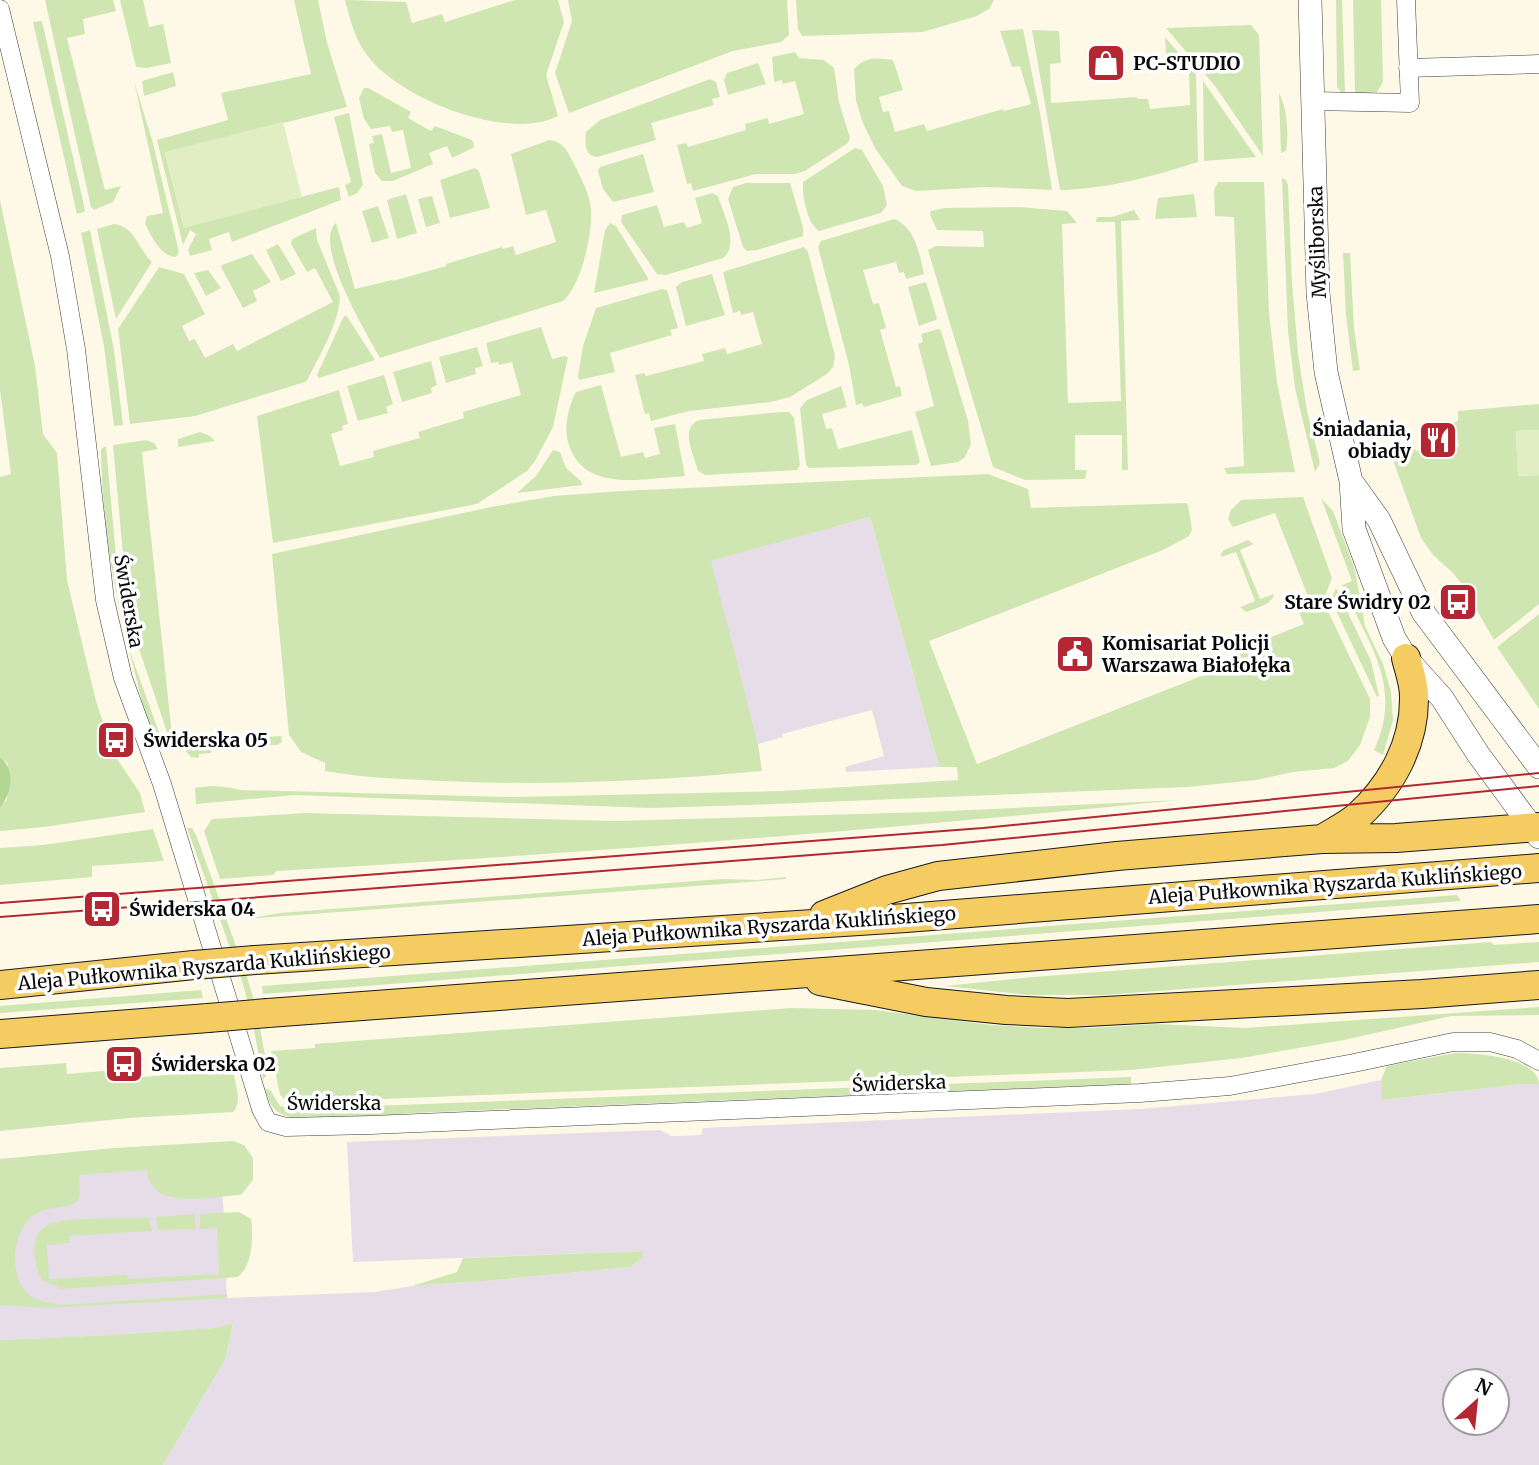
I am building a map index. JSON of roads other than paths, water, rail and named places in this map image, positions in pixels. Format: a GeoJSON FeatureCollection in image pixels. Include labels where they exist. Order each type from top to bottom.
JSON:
{"type":"FeatureCollection","features":[{"type":"Feature","properties":{"kind":"main road"},"geometry":{"type":"LineString","coordinates":[[1322,839],[1357,817],[1384,789],[1407,745],[1414,696],[1406,658]]}},
{"type":"Feature","properties":{"kind":"main road"},"geometry":{"type":"LineString","coordinates":[[794,925],[887,890],[938,876],[1117,856],[1322,839],[1396,838],[1536,830]]}},
{"type":"Feature","properties":{"kind":"main road","name":"Aleja Pułkownika Ryszarda Kuklińskiego"},"geometry":{"type":"LineString","coordinates":[[0,985],[255,960],[906,918],[1539,868]]}},
{"type":"Feature","properties":{"kind":"main road"},"geometry":{"type":"LineString","coordinates":[[0,1034],[1539,919]]}},
{"type":"Feature","properties":{"kind":"main road"},"geometry":{"type":"LineString","coordinates":[[783,975],[926,1002],[1068,1013],[1408,995],[1539,985]]}},
{"type":"Feature","properties":{"kind":"street","name":"Myśliborska"},"geometry":{"type":"LineString","coordinates":[[1310,0],[1317,257],[1322,338],[1333,407],[1351,481],[1354,529],[1387,623],[1406,658],[1442,698],[1479,754],[1536,830]]}},
{"type":"Feature","properties":{"kind":"street"},"geometry":{"type":"LineString","coordinates":[[1312,102],[1410,103],[1406,0]]}},
{"type":"Feature","properties":{"kind":"street","name":"Świderska"},"geometry":{"type":"LineString","coordinates":[[0,9],[60,256],[76,349],[105,600],[123,678],[162,784],[261,1109],[268,1122],[285,1127],[347,1126],[1140,1093],[1230,1086],[1453,1042],[1490,1042],[1517,1049],[1539,1061]]}},
{"type":"Feature","properties":{"kind":"street"},"geometry":{"type":"LineString","coordinates":[[1408,68],[1539,64]]}},
{"type":"Feature","properties":{"kind":"street","name":"Myśliborska"},"geometry":{"type":"LineString","coordinates":[[1351,481],[1378,520],[1423,612],[1539,767]]}},
{"type":"Feature","properties":{"kind":"tram line"},"geometry":{"type":"LineString","coordinates":[[0,903],[983,828],[1539,773]]}},
{"type":"Feature","properties":{"kind":"tram line"},"geometry":{"type":"LineString","coordinates":[[0,917],[942,845],[1539,786]]}},
{"type":"Feature","properties":{"kind":"place","name":"PC-STUDIO"},"geometry":{"type":"Point","coordinates":[1106,63]}},
{"type":"Feature","properties":{"kind":"place","name":"Śniadania, obiady"},"geometry":{"type":"Point","coordinates":[1438,440]}},
{"type":"Feature","properties":{"kind":"place","name":"Stare Świdry 02"},"geometry":{"type":"Point","coordinates":[1458,602]}},
{"type":"Feature","properties":{"kind":"place","name":"Komisariat Policji Warszawa Białołęka"},"geometry":{"type":"Point","coordinates":[1075,654]}},
{"type":"Feature","properties":{"kind":"place","name":"Świderska 05"},"geometry":{"type":"Point","coordinates":[116,740]}},
{"type":"Feature","properties":{"kind":"place","name":"Świderska 04"},"geometry":{"type":"Point","coordinates":[102,909]}},
{"type":"Feature","properties":{"kind":"place","name":"Świderska 02"},"geometry":{"type":"Point","coordinates":[124,1064]}}]}
